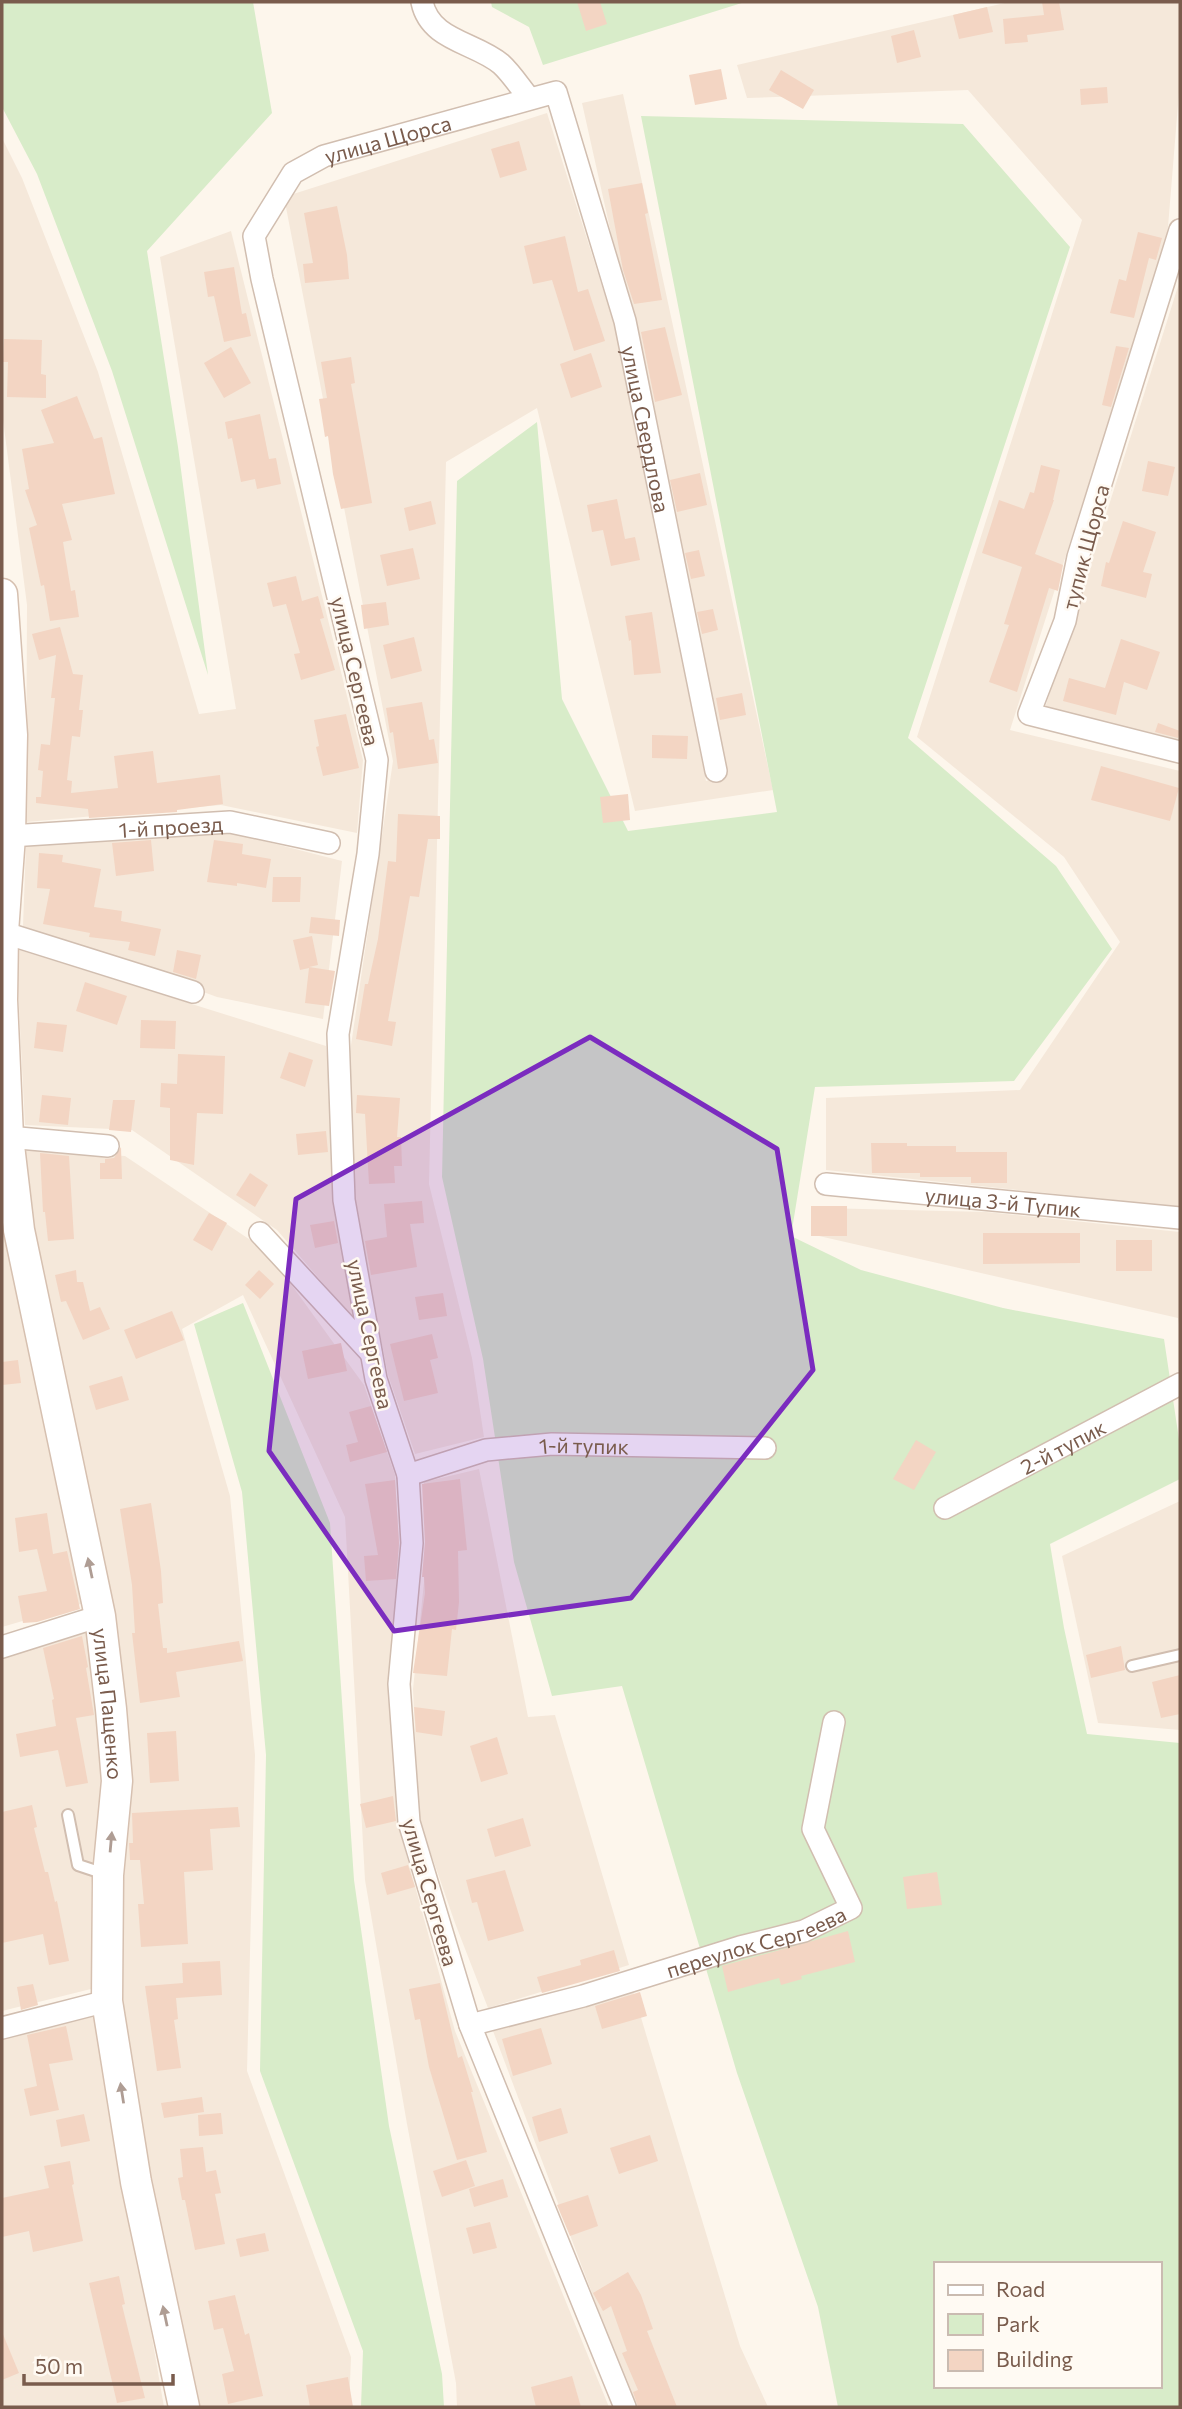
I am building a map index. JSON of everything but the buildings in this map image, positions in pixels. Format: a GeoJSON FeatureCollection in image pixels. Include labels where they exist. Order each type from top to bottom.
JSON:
{"type":"FeatureCollection","features":[{"type":"Feature","properties":{"kind":"street"},"geometry":{"type":"LineString","coordinates":[[422,2],[424,12],[442,34],[500,63],[529,98]]}},
{"type":"Feature","properties":{"kind":"street","name":"улица Щорса"},"geometry":{"type":"LineString","coordinates":[[254,236],[293,173],[324,156],[556,92]]}},
{"type":"Feature","properties":{"kind":"street","name":"улица Свердлова"},"geometry":{"type":"LineString","coordinates":[[556,92],[625,321],[716,771]]}},
{"type":"Feature","properties":{"kind":"street","name":"тупик Щорса"},"geometry":{"type":"LineString","coordinates":[[1180,230],[1078,557],[1065,621],[1029,714],[1180,752]]}},
{"type":"Feature","properties":{"kind":"street","name":"улица Сергеева"},"geometry":{"type":"LineString","coordinates":[[254,236],[377,760],[368,854],[338,1034],[344,1200],[376,1379],[408,1475],[412,1544],[399,1684],[409,1822],[470,2025],[625,2407]]}},
{"type":"Feature","properties":{"kind":"street","name":"улица Пащенко"},"geometry":{"type":"LineString","coordinates":[[2,594],[12,736],[10,836],[3,932],[3,1053],[10,1230],[100,1616],[117,1781],[108,1875],[107,2001],[136,2182],[184,2407]]}},
{"type":"Feature","properties":{"kind":"street","name":"1-й проезд"},"geometry":{"type":"LineString","coordinates":[[10,836],[230,822],[329,843]]}},
{"type":"Feature","properties":{"kind":"street"},"geometry":{"type":"LineString","coordinates":[[3,932],[193,992]]}},
{"type":"Feature","properties":{"kind":"street"},"geometry":{"type":"LineString","coordinates":[[8,1137],[108,1146]]}},
{"type":"Feature","properties":{"kind":"street","name":"улица 3-й Тупик"},"geometry":{"type":"LineString","coordinates":[[826,1184],[1180,1218]]}},
{"type":"Feature","properties":{"kind":"street"},"geometry":{"type":"LineString","coordinates":[[260,1233],[371,1353]]}},
{"type":"Feature","properties":{"kind":"street","name":"2-й тупик"},"geometry":{"type":"LineString","coordinates":[[945,1508],[1180,1384]]}},
{"type":"Feature","properties":{"kind":"street","name":"1-й тупик"},"geometry":{"type":"LineString","coordinates":[[408,1475],[486,1450],[551,1444],[765,1448]]}},
{"type":"Feature","properties":{"kind":"street"},"geometry":{"type":"LineString","coordinates":[[2,1647],[100,1616]]}},
{"type":"Feature","properties":{"kind":"street","name":"переулок Сергеева"},"geometry":{"type":"LineString","coordinates":[[470,2025],[583,1996],[740,1947],[804,1931],[851,1908],[813,1829],[834,1722]]}},
{"type":"Feature","properties":{"kind":"street"},"geometry":{"type":"LineString","coordinates":[[2,2028],[107,2001]]}},
{"type":"Feature","properties":{"kind":"lane"},"geometry":{"type":"LineString","coordinates":[[1132,1666],[1180,1655]]}},
{"type":"Feature","properties":{"kind":"lane"},"geometry":{"type":"LineString","coordinates":[[68,1815],[78,1865],[108,1875]]}},
{"type":"Feature","properties":{"kind":"highlighted area"},"geometry":{"type":"Polygon","coordinates":[[[590,1037],[777,1149],[813,1370],[631,1598],[394,1631],[269,1451],[296,1199],[590,1037]]]}},
{"type":"Feature","properties":{"kind":"shaded area"},"geometry":{"type":"Polygon","coordinates":[[[1009,2],[1180,4],[1180,80],[1167,239],[1010,730],[1180,771],[1180,1207],[826,1170],[826,1098],[1020,1090],[1120,942],[1064,857],[917,737],[1082,220],[968,90],[747,98],[737,65],[1009,2]]]}},
{"type":"Feature","properties":{"kind":"shaded area"},"geometry":{"type":"Polygon","coordinates":[[[623,94],[773,790],[635,811],[537,408],[446,462],[429,1184],[472,1358],[484,1437],[415,1454],[388,1375],[355,1206],[350,1052],[393,761],[284,197],[547,113],[615,327],[706,781],[727,774],[582,103],[623,94]]]}},
{"type":"Feature","properties":{"kind":"shaded area"},"geometry":{"type":"Polygon","coordinates":[[[2,138],[22,178],[98,372],[199,714],[236,709],[160,257],[231,231],[363,760],[357,833],[221,805],[26,822],[27,605],[2,412],[2,138]]]}},
{"type":"Feature","properties":{"kind":"shaded area"},"geometry":{"type":"Polygon","coordinates":[[[1180,280],[1180,741],[1045,708],[1180,280]]]}},
{"type":"Feature","properties":{"kind":"shaded area"},"geometry":{"type":"Polygon","coordinates":[[[229,832],[342,861],[323,1019],[217,997],[23,926],[26,845],[229,832]]]}},
{"type":"Feature","properties":{"kind":"shaded area"},"geometry":{"type":"Polygon","coordinates":[[[16,949],[326,1046],[354,1319],[277,1230],[132,1130],[25,1125],[16,949]]]}},
{"type":"Feature","properties":{"kind":"shaded area"},"geometry":{"type":"Polygon","coordinates":[[[24,1150],[125,1156],[267,1251],[364,1385],[395,1475],[399,1545],[390,1683],[397,1821],[455,2031],[609,2407],[457,2407],[456,2383],[407,2124],[365,1880],[345,1517],[243,1295],[182,1329],[230,1496],[255,1755],[247,2071],[351,2357],[349,2407],[194,2407],[115,1994],[125,1711],[113,1604],[31,1225],[24,1150]]]}},
{"type":"Feature","properties":{"kind":"shaded area"},"geometry":{"type":"Polygon","coordinates":[[[822,1208],[986,1212],[1180,1232],[1180,1331],[1178,1318],[819,1236],[822,1208]]]}},
{"type":"Feature","properties":{"kind":"shaded area"},"geometry":{"type":"Polygon","coordinates":[[[2,1236],[12,1236],[84,1603],[2,1627],[2,1236]]]}},
{"type":"Feature","properties":{"kind":"shaded area"},"geometry":{"type":"Polygon","coordinates":[[[479,1469],[528,1717],[555,1715],[629,1965],[488,2008],[419,1819],[413,1689],[427,1553],[424,1482],[479,1469]]]}},
{"type":"Feature","properties":{"kind":"shaded area"},"geometry":{"type":"Polygon","coordinates":[[[1180,1501],[1180,1730],[1098,1723],[1062,1556],[1180,1501]]]}},
{"type":"Feature","properties":{"kind":"shaded area"},"geometry":{"type":"Polygon","coordinates":[[[91,1629],[102,1782],[91,1886],[91,1989],[2,2011],[2,1658],[91,1629]]]}},
{"type":"Feature","properties":{"kind":"shaded area"},"geometry":{"type":"Polygon","coordinates":[[[633,1991],[740,2346],[768,2407],[635,2407],[493,2031],[633,1991]]]}},
{"type":"Feature","properties":{"kind":"shaded area"},"geometry":{"type":"Polygon","coordinates":[[[95,2007],[164,2407],[2,2407],[2,2030],[95,2007]]]}},
{"type":"Feature","properties":{"kind":"green space"},"geometry":{"type":"Polygon","coordinates":[[[2,2],[253,2],[272,113],[147,251],[178,447],[208,675],[112,371],[37,174],[2,107],[2,2]]]}},
{"type":"Feature","properties":{"kind":"green space"},"geometry":{"type":"Polygon","coordinates":[[[491,2],[745,2],[543,65],[529,27],[492,7],[491,2]]]}},
{"type":"Feature","properties":{"kind":"green space"},"geometry":{"type":"Polygon","coordinates":[[[641,116],[963,124],[1070,247],[908,738],[1056,866],[1112,949],[1014,1081],[815,1087],[791,1236],[861,1270],[1003,1308],[1164,1339],[1180,1446],[1180,1479],[1050,1544],[1064,1628],[1087,1734],[1180,1743],[1180,2407],[838,2407],[818,2307],[737,2073],[622,1686],[552,1696],[514,1562],[483,1359],[442,1177],[457,481],[537,422],[562,699],[628,831],[777,812],[641,116]]]}},
{"type":"Feature","properties":{"kind":"green space"},"geometry":{"type":"Polygon","coordinates":[[[243,1303],[330,1523],[354,1880],[389,2126],[442,2374],[444,2407],[361,2407],[363,2351],[260,2071],[266,1755],[242,1492],[194,1324],[243,1303]]]}}]}
